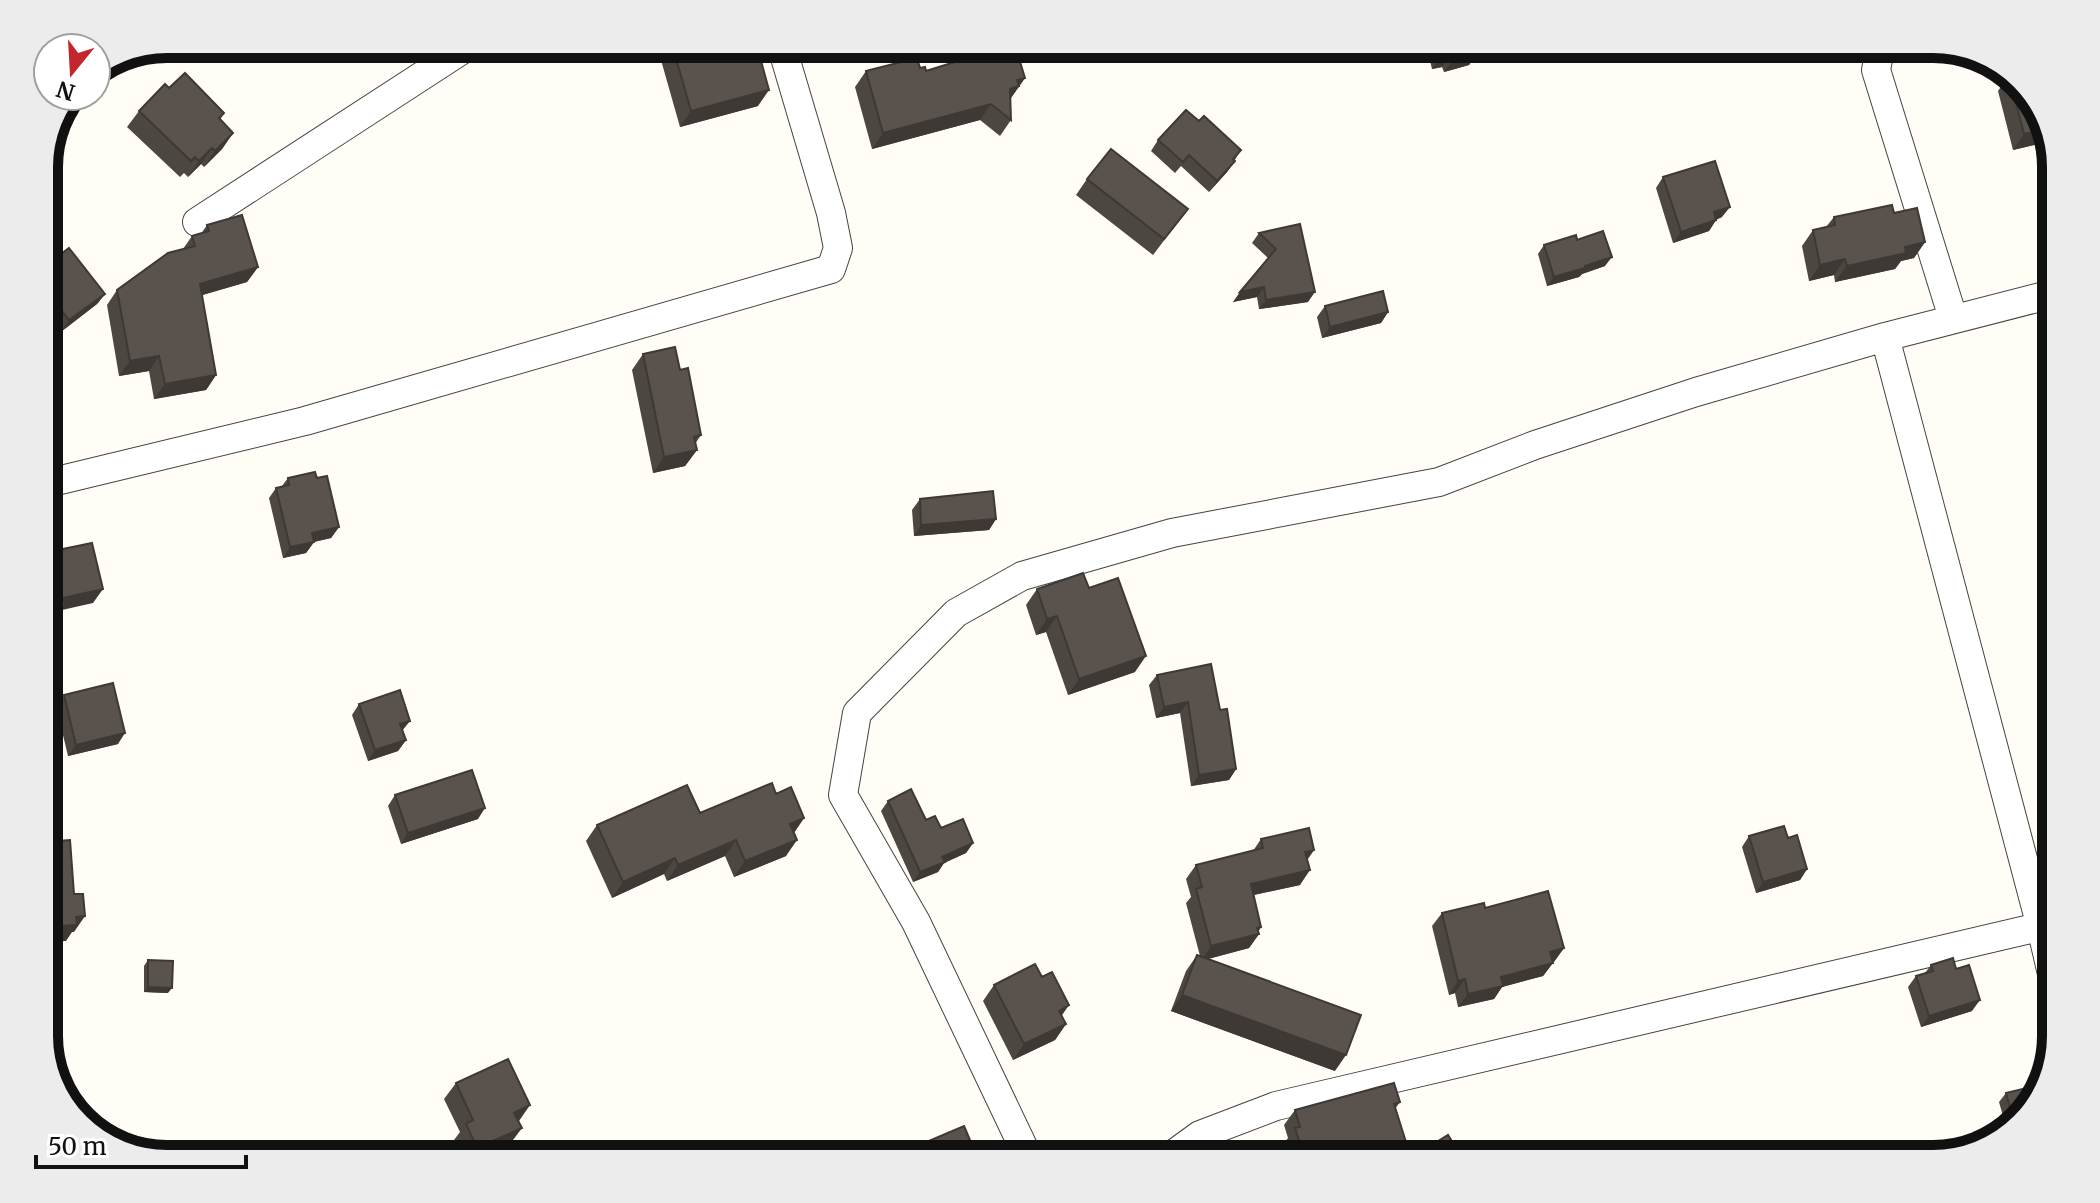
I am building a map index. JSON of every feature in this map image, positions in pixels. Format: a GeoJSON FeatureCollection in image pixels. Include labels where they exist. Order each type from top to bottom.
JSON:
{"type":"FeatureCollection","features":[{"type":"Feature","properties":{"kind":"street"},"geometry":{"type":"LineString","coordinates":[[197,222],[449,58]]}},
{"type":"Feature","properties":{"kind":"street"},"geometry":{"type":"LineString","coordinates":[[58,481],[305,421],[831,269],[838,248],[831,213],[785,58]]}},
{"type":"Feature","properties":{"kind":"street"},"geometry":{"type":"LineString","coordinates":[[1878,58],[1876,70],[1953,318]]}},
{"type":"Feature","properties":{"kind":"street"},"geometry":{"type":"LineString","coordinates":[[1022,1145],[916,922],[843,795],[857,713],[956,613],[1022,576],[1172,533],[1439,482],[1535,445],[1696,392],[1953,318],[2042,296]]}},
{"type":"Feature","properties":{"kind":"street"},"geometry":{"type":"LineString","coordinates":[[1885,337],[2042,900]]}},
{"type":"Feature","properties":{"kind":"street"},"geometry":{"type":"LineString","coordinates":[[1186,1145],[1200,1135],[1276,1106],[2042,927]]}},
{"type":"Feature","properties":{"kind":"building"},"geometry":{"type":"Polygon","coordinates":[[[676,58],[760,58],[769,90],[691,111],[676,58]]]}},
{"type":"Feature","properties":{"kind":"building"},"geometry":{"type":"Polygon","coordinates":[[[917,58],[920,68],[925,67],[926,71],[968,58],[1019,58],[1025,78],[1017,80],[1019,86],[1010,89],[1011,120],[991,104],[883,133],[866,71],[917,58]]]}},
{"type":"Feature","properties":{"kind":"building"},"geometry":{"type":"Polygon","coordinates":[[[185,73],[224,113],[219,118],[233,133],[215,151],[212,148],[199,161],[195,157],[191,161],[139,111],[165,84],[169,88],[185,73]]]}},
{"type":"Feature","properties":{"kind":"building"},"geometry":{"type":"Polygon","coordinates":[[[2014,94],[2036,131],[2024,134],[2014,94]]]}},
{"type":"Feature","properties":{"kind":"building"},"geometry":{"type":"Polygon","coordinates":[[[1186,110],[1199,121],[1204,116],[1241,150],[1217,181],[1189,155],[1183,162],[1158,140],[1186,110]]]}},
{"type":"Feature","properties":{"kind":"building"},"geometry":{"type":"Polygon","coordinates":[[[1111,149],[1188,209],[1164,239],[1087,179],[1111,149]]]}},
{"type":"Feature","properties":{"kind":"building"},"geometry":{"type":"Polygon","coordinates":[[[1715,161],[1730,207],[1714,212],[1716,220],[1681,232],[1663,177],[1715,161]]]}},
{"type":"Feature","properties":{"kind":"building"},"geometry":{"type":"Polygon","coordinates":[[[1892,205],[1894,213],[1917,208],[1925,242],[1905,247],[1906,253],[1847,266],[1845,259],[1820,265],[1813,230],[1835,225],[1834,217],[1892,205]]]}},
{"type":"Feature","properties":{"kind":"building"},"geometry":{"type":"Polygon","coordinates":[[[242,215],[258,267],[200,284],[216,375],[165,384],[159,356],[130,361],[117,290],[168,253],[195,246],[192,236],[209,231],[207,225],[242,215]]]}},
{"type":"Feature","properties":{"kind":"building"},"geometry":{"type":"Polygon","coordinates":[[[1300,224],[1315,292],[1266,300],[1264,287],[1240,292],[1276,249],[1259,233],[1300,224]]]}},
{"type":"Feature","properties":{"kind":"building"},"geometry":{"type":"Polygon","coordinates":[[[1603,231],[1612,257],[1554,277],[1544,245],[1576,235],[1577,240],[1603,231]]]}},
{"type":"Feature","properties":{"kind":"building"},"geometry":{"type":"Polygon","coordinates":[[[69,248],[105,294],[69,320],[58,306],[58,256],[69,248]]]}},
{"type":"Feature","properties":{"kind":"building"},"geometry":{"type":"Polygon","coordinates":[[[1383,291],[1388,312],[1330,327],[1325,306],[1383,291]]]}},
{"type":"Feature","properties":{"kind":"building"},"geometry":{"type":"Polygon","coordinates":[[[675,347],[680,370],[688,368],[701,435],[694,437],[697,450],[664,457],[643,354],[675,347]]]}},
{"type":"Feature","properties":{"kind":"building"},"geometry":{"type":"Polygon","coordinates":[[[315,472],[317,478],[327,476],[339,527],[312,533],[314,542],[290,547],[276,488],[289,485],[288,478],[315,472]]]}},
{"type":"Feature","properties":{"kind":"building"},"geometry":{"type":"Polygon","coordinates":[[[993,491],[996,519],[921,525],[920,499],[993,491]]]}},
{"type":"Feature","properties":{"kind":"building"},"geometry":{"type":"Polygon","coordinates":[[[92,543],[103,589],[63,598],[65,606],[58,608],[58,550],[92,543]]]}},
{"type":"Feature","properties":{"kind":"building"},"geometry":{"type":"Polygon","coordinates":[[[1083,573],[1089,588],[1118,578],[1146,656],[1079,679],[1057,616],[1047,619],[1037,589],[1083,573]]]}},
{"type":"Feature","properties":{"kind":"building"},"geometry":{"type":"Polygon","coordinates":[[[1211,664],[1220,710],[1227,709],[1236,769],[1199,775],[1188,702],[1164,707],[1157,675],[1211,664]]]}},
{"type":"Feature","properties":{"kind":"building"},"geometry":{"type":"Polygon","coordinates":[[[113,683],[125,733],[76,745],[64,695],[113,683]]]}},
{"type":"Feature","properties":{"kind":"building"},"geometry":{"type":"Polygon","coordinates":[[[400,690],[410,721],[400,724],[406,740],[375,750],[359,704],[400,690]]]}},
{"type":"Feature","properties":{"kind":"building"},"geometry":{"type":"Polygon","coordinates":[[[472,770],[485,808],[408,833],[395,795],[472,770]]]}},
{"type":"Feature","properties":{"kind":"building"},"geometry":{"type":"Polygon","coordinates":[[[772,783],[776,794],[791,787],[804,818],[790,824],[797,840],[745,861],[736,840],[678,865],[675,858],[623,882],[597,825],[687,785],[700,813],[772,783]]]}},
{"type":"Feature","properties":{"kind":"building"},"geometry":{"type":"Polygon","coordinates":[[[911,789],[926,820],[935,816],[941,828],[963,819],[973,843],[942,857],[945,862],[920,872],[888,801],[911,789]]]}},
{"type":"Feature","properties":{"kind":"building"},"geometry":{"type":"Polygon","coordinates":[[[1784,826],[1788,838],[1797,835],[1807,869],[1763,882],[1749,836],[1784,826]]]}},
{"type":"Feature","properties":{"kind":"building"},"geometry":{"type":"Polygon","coordinates":[[[1309,828],[1314,850],[1305,852],[1310,870],[1251,884],[1261,927],[1257,928],[1259,934],[1211,946],[1196,889],[1202,887],[1196,865],[1263,848],[1261,839],[1309,828]]]}},
{"type":"Feature","properties":{"kind":"building"},"geometry":{"type":"Polygon","coordinates":[[[70,840],[74,894],[83,894],[85,916],[76,917],[77,925],[58,926],[58,841],[70,840]]]}},
{"type":"Feature","properties":{"kind":"building"},"geometry":{"type":"Polygon","coordinates":[[[1548,891],[1564,948],[1550,952],[1553,963],[1501,977],[1503,986],[1468,994],[1465,979],[1458,981],[1442,913],[1484,903],[1485,908],[1548,891]]]}},
{"type":"Feature","properties":{"kind":"building"},"geometry":{"type":"Polygon","coordinates":[[[1197,955],[1361,1015],[1346,1055],[1182,995],[1197,955]]]}},
{"type":"Feature","properties":{"kind":"building"},"geometry":{"type":"Polygon","coordinates":[[[1953,958],[1956,969],[1969,965],[1980,1000],[1929,1016],[1916,976],[1933,971],[1931,965],[1953,958]]]}},
{"type":"Feature","properties":{"kind":"building"},"geometry":{"type":"Polygon","coordinates":[[[148,960],[173,961],[172,988],[148,987],[148,960]]]}},
{"type":"Feature","properties":{"kind":"building"},"geometry":{"type":"Polygon","coordinates":[[[1035,964],[1042,977],[1052,972],[1069,1005],[1059,1011],[1066,1024],[1024,1044],[994,985],[1035,964]]]}},
{"type":"Feature","properties":{"kind":"building"},"geometry":{"type":"Polygon","coordinates":[[[508,1059],[530,1105],[514,1113],[522,1128],[484,1145],[476,1145],[466,1124],[473,1120],[456,1083],[508,1059]]]}},
{"type":"Feature","properties":{"kind":"building"},"geometry":{"type":"Polygon","coordinates":[[[1394,1083],[1400,1102],[1394,1104],[1407,1145],[1300,1145],[1295,1128],[1300,1127],[1295,1110],[1394,1083]]]}},
{"type":"Feature","properties":{"kind":"building"},"geometry":{"type":"Polygon","coordinates":[[[2029,1087],[2011,1112],[2006,1093],[2029,1087]]]}},
{"type":"Feature","properties":{"kind":"building"},"geometry":{"type":"Polygon","coordinates":[[[964,1126],[972,1145],[919,1145],[964,1126]]]}},
{"type":"Feature","properties":{"kind":"building"},"geometry":{"type":"Polygon","coordinates":[[[1448,1135],[1454,1145],[1432,1145],[1448,1135]]]}}]}
